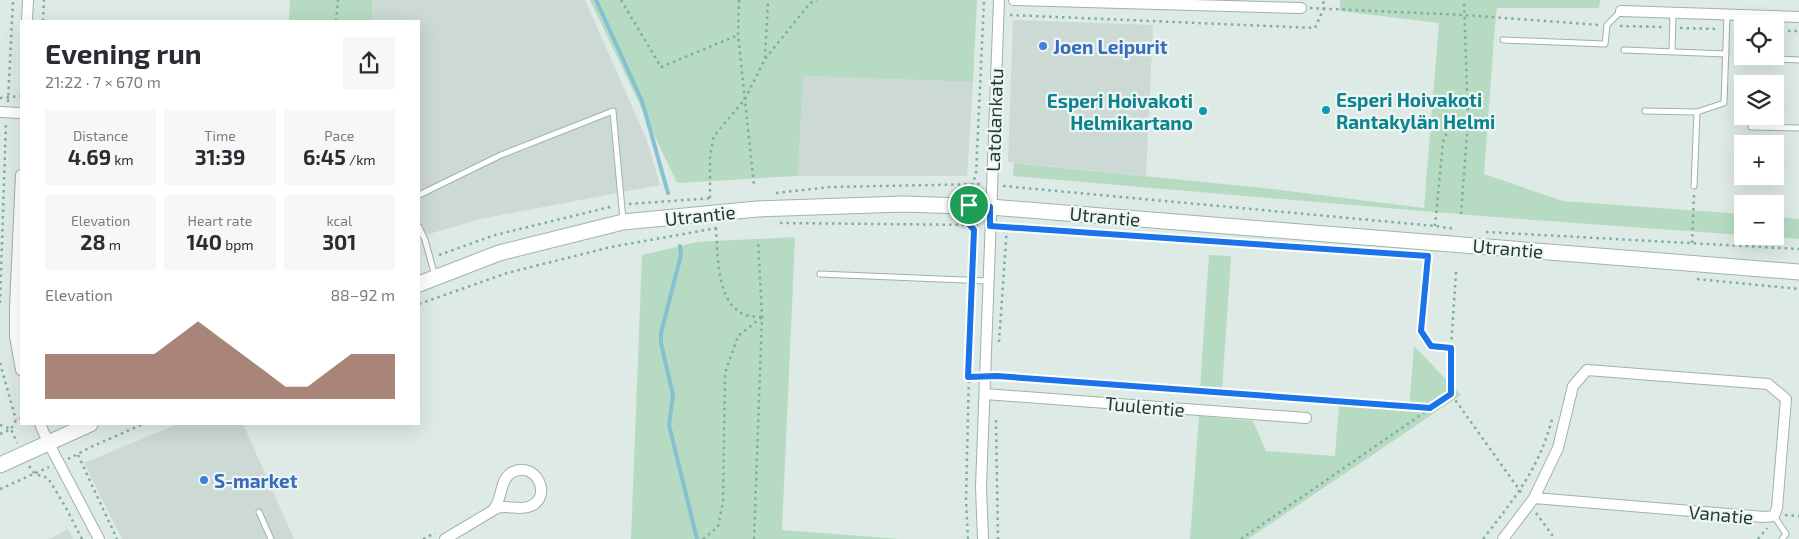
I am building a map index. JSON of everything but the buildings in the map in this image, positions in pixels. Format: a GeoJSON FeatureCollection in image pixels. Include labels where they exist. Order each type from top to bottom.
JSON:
{"type":"FeatureCollection","features":[{"type":"Feature","properties":{"kind":"main road","name":"Utrantie"},"geometry":{"type":"LineString","coordinates":[[420,284],[499,253],[623,222],[757,209],[904,204],[969,205],[1799,272]]}},
{"type":"Feature","properties":{"kind":"main road"},"geometry":{"type":"LineString","coordinates":[[0,465],[88,425]]}},
{"type":"Feature","properties":{"kind":"street"},"geometry":{"type":"LineString","coordinates":[[27,20],[28,0]]}},
{"type":"Feature","properties":{"kind":"street","name":"Latolankatu"},"geometry":{"type":"LineString","coordinates":[[983,539],[981,487],[999,0]]}},
{"type":"Feature","properties":{"kind":"street"},"geometry":{"type":"LineString","coordinates":[[1014,0],[1301,8]]}},
{"type":"Feature","properties":{"kind":"street"},"geometry":{"type":"LineString","coordinates":[[1621,11],[1799,17]]}},
{"type":"Feature","properties":{"kind":"street"},"geometry":{"type":"LineString","coordinates":[[3,112],[20,113]]}},
{"type":"Feature","properties":{"kind":"street"},"geometry":{"type":"LineString","coordinates":[[20,200],[15,327],[20,363]]}},
{"type":"Feature","properties":{"kind":"street","name":"Vanatie"},"geometry":{"type":"LineString","coordinates":[[1587,370],[1768,384],[1786,399],[1777,508],[1774,516],[1764,518],[1532,501],[1558,448],[1572,386],[1587,370]]}},
{"type":"Feature","properties":{"kind":"street","name":"Tuulentie"},"geometry":{"type":"LineString","coordinates":[[985,394],[1306,418]]}},
{"type":"Feature","properties":{"kind":"street"},"geometry":{"type":"LineString","coordinates":[[40,425],[58,463],[99,539]]}},
{"type":"Feature","properties":{"kind":"street"},"geometry":{"type":"LineString","coordinates":[[445,539],[493,510],[506,506],[517,508],[529,507],[538,500],[542,488],[537,477],[532,472],[519,470],[508,476],[500,500],[493,510]]}},
{"type":"Feature","properties":{"kind":"street"},"geometry":{"type":"LineString","coordinates":[[503,488],[507,501],[517,508]]}},
{"type":"Feature","properties":{"kind":"street"},"geometry":{"type":"LineString","coordinates":[[1503,539],[1532,501]]}},
{"type":"Feature","properties":{"kind":"lane"},"geometry":{"type":"LineString","coordinates":[[1503,40],[1606,44],[1607,25],[1621,11]]}},
{"type":"Feature","properties":{"kind":"lane"},"geometry":{"type":"LineString","coordinates":[[1672,52],[1673,13]]}},
{"type":"Feature","properties":{"kind":"lane"},"geometry":{"type":"LineString","coordinates":[[1645,111],[1697,112],[1724,103],[1728,14]]}},
{"type":"Feature","properties":{"kind":"lane"},"geometry":{"type":"LineString","coordinates":[[1624,50],[1726,54]]}},
{"type":"Feature","properties":{"kind":"lane"},"geometry":{"type":"LineString","coordinates":[[1784,59],[1799,60]]}},
{"type":"Feature","properties":{"kind":"lane"},"geometry":{"type":"LineString","coordinates":[[420,194],[501,154],[613,111],[623,222]]}},
{"type":"Feature","properties":{"kind":"lane"},"geometry":{"type":"LineString","coordinates":[[1694,186],[1697,112]]}},
{"type":"Feature","properties":{"kind":"lane"},"geometry":{"type":"LineString","coordinates":[[1751,127],[1799,128]]}},
{"type":"Feature","properties":{"kind":"lane"},"geometry":{"type":"LineString","coordinates":[[420,229],[425,240],[435,278]]}},
{"type":"Feature","properties":{"kind":"lane"},"geometry":{"type":"LineString","coordinates":[[820,274],[988,281]]}},
{"type":"Feature","properties":{"kind":"lane"},"geometry":{"type":"LineString","coordinates":[[259,512],[271,539]]}},
{"type":"Feature","properties":{"kind":"lane"},"geometry":{"type":"LineString","coordinates":[[1774,516],[1786,534],[1782,539]]}},
{"type":"Feature","properties":{"kind":"path"},"geometry":{"type":"LineString","coordinates":[[0,303],[3,112],[9,98],[13,0]]}},
{"type":"Feature","properties":{"kind":"path"},"geometry":{"type":"LineString","coordinates":[[43,20],[44,0]]}},
{"type":"Feature","properties":{"kind":"path"},"geometry":{"type":"LineString","coordinates":[[336,20],[338,0]]}},
{"type":"Feature","properties":{"kind":"path"},"geometry":{"type":"LineString","coordinates":[[621,0],[661,67],[738,35]]}},
{"type":"Feature","properties":{"kind":"path"},"geometry":{"type":"LineString","coordinates":[[739,0],[738,35],[754,185]]}},
{"type":"Feature","properties":{"kind":"path"},"geometry":{"type":"LineString","coordinates":[[765,60],[768,0]]}},
{"type":"Feature","properties":{"kind":"path"},"geometry":{"type":"LineString","coordinates":[[710,198],[710,156],[714,136],[744,98],[765,60],[810,3],[818,0]]}},
{"type":"Feature","properties":{"kind":"path"},"geometry":{"type":"LineString","coordinates":[[969,205],[970,190],[976,174],[984,0]]}},
{"type":"Feature","properties":{"kind":"path"},"geometry":{"type":"LineString","coordinates":[[983,15],[1315,28],[1324,8],[1323,0]]}},
{"type":"Feature","properties":{"kind":"path"},"geometry":{"type":"LineString","coordinates":[[1461,214],[1468,121],[1464,0]]}},
{"type":"Feature","properties":{"kind":"path"},"geometry":{"type":"LineString","coordinates":[[1301,8],[1464,15],[1607,25]]}},
{"type":"Feature","properties":{"kind":"path"},"geometry":{"type":"LineString","coordinates":[[1784,30],[1799,31]]}},
{"type":"Feature","properties":{"kind":"path"},"geometry":{"type":"LineString","coordinates":[[0,98],[20,96]]}},
{"type":"Feature","properties":{"kind":"path"},"geometry":{"type":"LineString","coordinates":[[1435,226],[1443,142],[1450,125],[1468,121]]}},
{"type":"Feature","properties":{"kind":"path"},"geometry":{"type":"LineString","coordinates":[[1692,243],[1694,186]]}},
{"type":"Feature","properties":{"kind":"path"},"geometry":{"type":"LineString","coordinates":[[776,223],[969,224],[1340,250]]}},
{"type":"Feature","properties":{"kind":"path"},"geometry":{"type":"LineString","coordinates":[[968,539],[966,500],[968,377],[974,230],[969,224]]}},
{"type":"Feature","properties":{"kind":"path"},"geometry":{"type":"LineString","coordinates":[[420,304],[507,273],[611,247],[724,227]]}},
{"type":"Feature","properties":{"kind":"path"},"geometry":{"type":"LineString","coordinates":[[716,228],[720,279],[728,301],[743,314],[762,317]]}},
{"type":"Feature","properties":{"kind":"path"},"geometry":{"type":"LineString","coordinates":[[754,539],[762,317],[758,240]]}},
{"type":"Feature","properties":{"kind":"path"},"geometry":{"type":"LineString","coordinates":[[1428,256],[1421,331],[1431,346],[1451,348]]}},
{"type":"Feature","properties":{"kind":"path"},"geometry":{"type":"LineString","coordinates":[[1456,272],[1451,348],[1451,394],[1520,492],[1532,501],[1555,539]]}},
{"type":"Feature","properties":{"kind":"path"},"geometry":{"type":"LineString","coordinates":[[1692,278],[1799,289]]}},
{"type":"Feature","properties":{"kind":"path"},"geometry":{"type":"LineString","coordinates":[[704,539],[718,528],[724,502],[725,373],[738,336],[762,317]]}},
{"type":"Feature","properties":{"kind":"path"},"geometry":{"type":"LineString","coordinates":[[0,363],[16,420]]}},
{"type":"Feature","properties":{"kind":"path"},"geometry":{"type":"LineString","coordinates":[[968,377],[986,376],[1430,408]]}},
{"type":"Feature","properties":{"kind":"path"},"geometry":{"type":"LineString","coordinates":[[1241,539],[1451,394]]}},
{"type":"Feature","properties":{"kind":"path"},"geometry":{"type":"LineString","coordinates":[[1483,539],[1520,492],[1546,444],[1553,415]]}},
{"type":"Feature","properties":{"kind":"path"},"geometry":{"type":"LineString","coordinates":[[0,434],[10,429],[16,420],[20,418]]}},
{"type":"Feature","properties":{"kind":"path"},"geometry":{"type":"LineString","coordinates":[[0,425],[10,429],[22,455],[34,474],[48,478],[82,539]]}},
{"type":"Feature","properties":{"kind":"path"},"geometry":{"type":"LineString","coordinates":[[0,488],[78,455],[91,447],[141,425]]}},
{"type":"Feature","properties":{"kind":"path"},"geometry":{"type":"LineString","coordinates":[[78,455],[117,539]]}},
{"type":"Feature","properties":{"kind":"shaded area"},"geometry":{"type":"Polygon","coordinates":[[[374,0],[585,0],[646,138],[660,185],[480,219],[420,237],[420,20],[372,20],[374,0]]]}},
{"type":"Feature","properties":{"kind":"shaded area"},"geometry":{"type":"Polygon","coordinates":[[[1013,20],[1153,25],[1146,176],[1008,162],[1013,20]]]}},
{"type":"Feature","properties":{"kind":"shaded area"},"geometry":{"type":"Polygon","coordinates":[[[803,76],[973,82],[967,176],[798,176],[803,76]]]}},
{"type":"Feature","properties":{"kind":"shaded area"},"geometry":{"type":"Polygon","coordinates":[[[176,425],[243,425],[294,539],[122,539],[84,463],[176,425]]]}},
{"type":"Feature","properties":{"kind":"shaded area"},"geometry":{"type":"Polygon","coordinates":[[[68,529],[73,539],[49,539],[68,529]]]}},
{"type":"Feature","properties":{"kind":"green space"},"geometry":{"type":"Polygon","coordinates":[[[290,0],[373,0],[372,20],[289,20],[290,0]]]}},
{"type":"Feature","properties":{"kind":"green space"},"geometry":{"type":"Polygon","coordinates":[[[590,0],[977,0],[973,82],[803,76],[798,176],[677,183],[590,0]]]}},
{"type":"Feature","properties":{"kind":"green space"},"geometry":{"type":"Polygon","coordinates":[[[1340,0],[1600,0],[1599,8],[1497,8],[1484,174],[1563,201],[1734,213],[1734,234],[1481,216],[1013,176],[1014,163],[1263,188],[1424,208],[1439,23],[1340,11],[1340,0]]]}},
{"type":"Feature","properties":{"kind":"green space"},"geometry":{"type":"Polygon","coordinates":[[[1784,218],[1799,219],[1799,239],[1784,238],[1784,218]]]}},
{"type":"Feature","properties":{"kind":"green space"},"geometry":{"type":"Polygon","coordinates":[[[795,237],[782,530],[901,539],[631,539],[642,255],[697,242],[795,237]]]}},
{"type":"Feature","properties":{"kind":"green space"},"geometry":{"type":"Polygon","coordinates":[[[1209,255],[1231,256],[1222,390],[1200,389],[1209,255]]]}},
{"type":"Feature","properties":{"kind":"green space"},"geometry":{"type":"Polygon","coordinates":[[[1414,346],[1461,395],[1248,539],[1190,539],[1199,416],[1253,421],[1266,451],[1335,456],[1339,404],[1409,409],[1414,346]]]}},
{"type":"Feature","properties":{"kind":"waterway"},"geometry":{"type":"LineString","coordinates":[[596,0],[642,101],[668,193]]}},
{"type":"Feature","properties":{"kind":"waterway"},"geometry":{"type":"LineString","coordinates":[[680,246],[681,255],[661,333],[661,343],[673,395],[669,425],[697,539]]}},
{"type":"Feature","properties":{"kind":"place","name":"Joen Leipurit"},"geometry":{"type":"Point","coordinates":[1043,46]}},
{"type":"Feature","properties":{"kind":"place","name":"Esperi Hoivakoti Rantakylän Helmi"},"geometry":{"type":"Point","coordinates":[1326,110]}},
{"type":"Feature","properties":{"kind":"place","name":"Esperi Hoivakoti Helmikartano"},"geometry":{"type":"Point","coordinates":[1203,111]}},
{"type":"Feature","properties":{"kind":"place","name":"S-market"},"geometry":{"type":"Point","coordinates":[204,480]}},
{"type":"Feature","properties":{"kind":"route"},"geometry":{"type":"LineString","coordinates":[[969,205],[990,207],[990,226],[1428,256],[1421,331],[1431,346],[1451,348],[1451,394],[1430,408],[997,376],[968,377],[974,230],[969,224],[969,205]]}}]}
